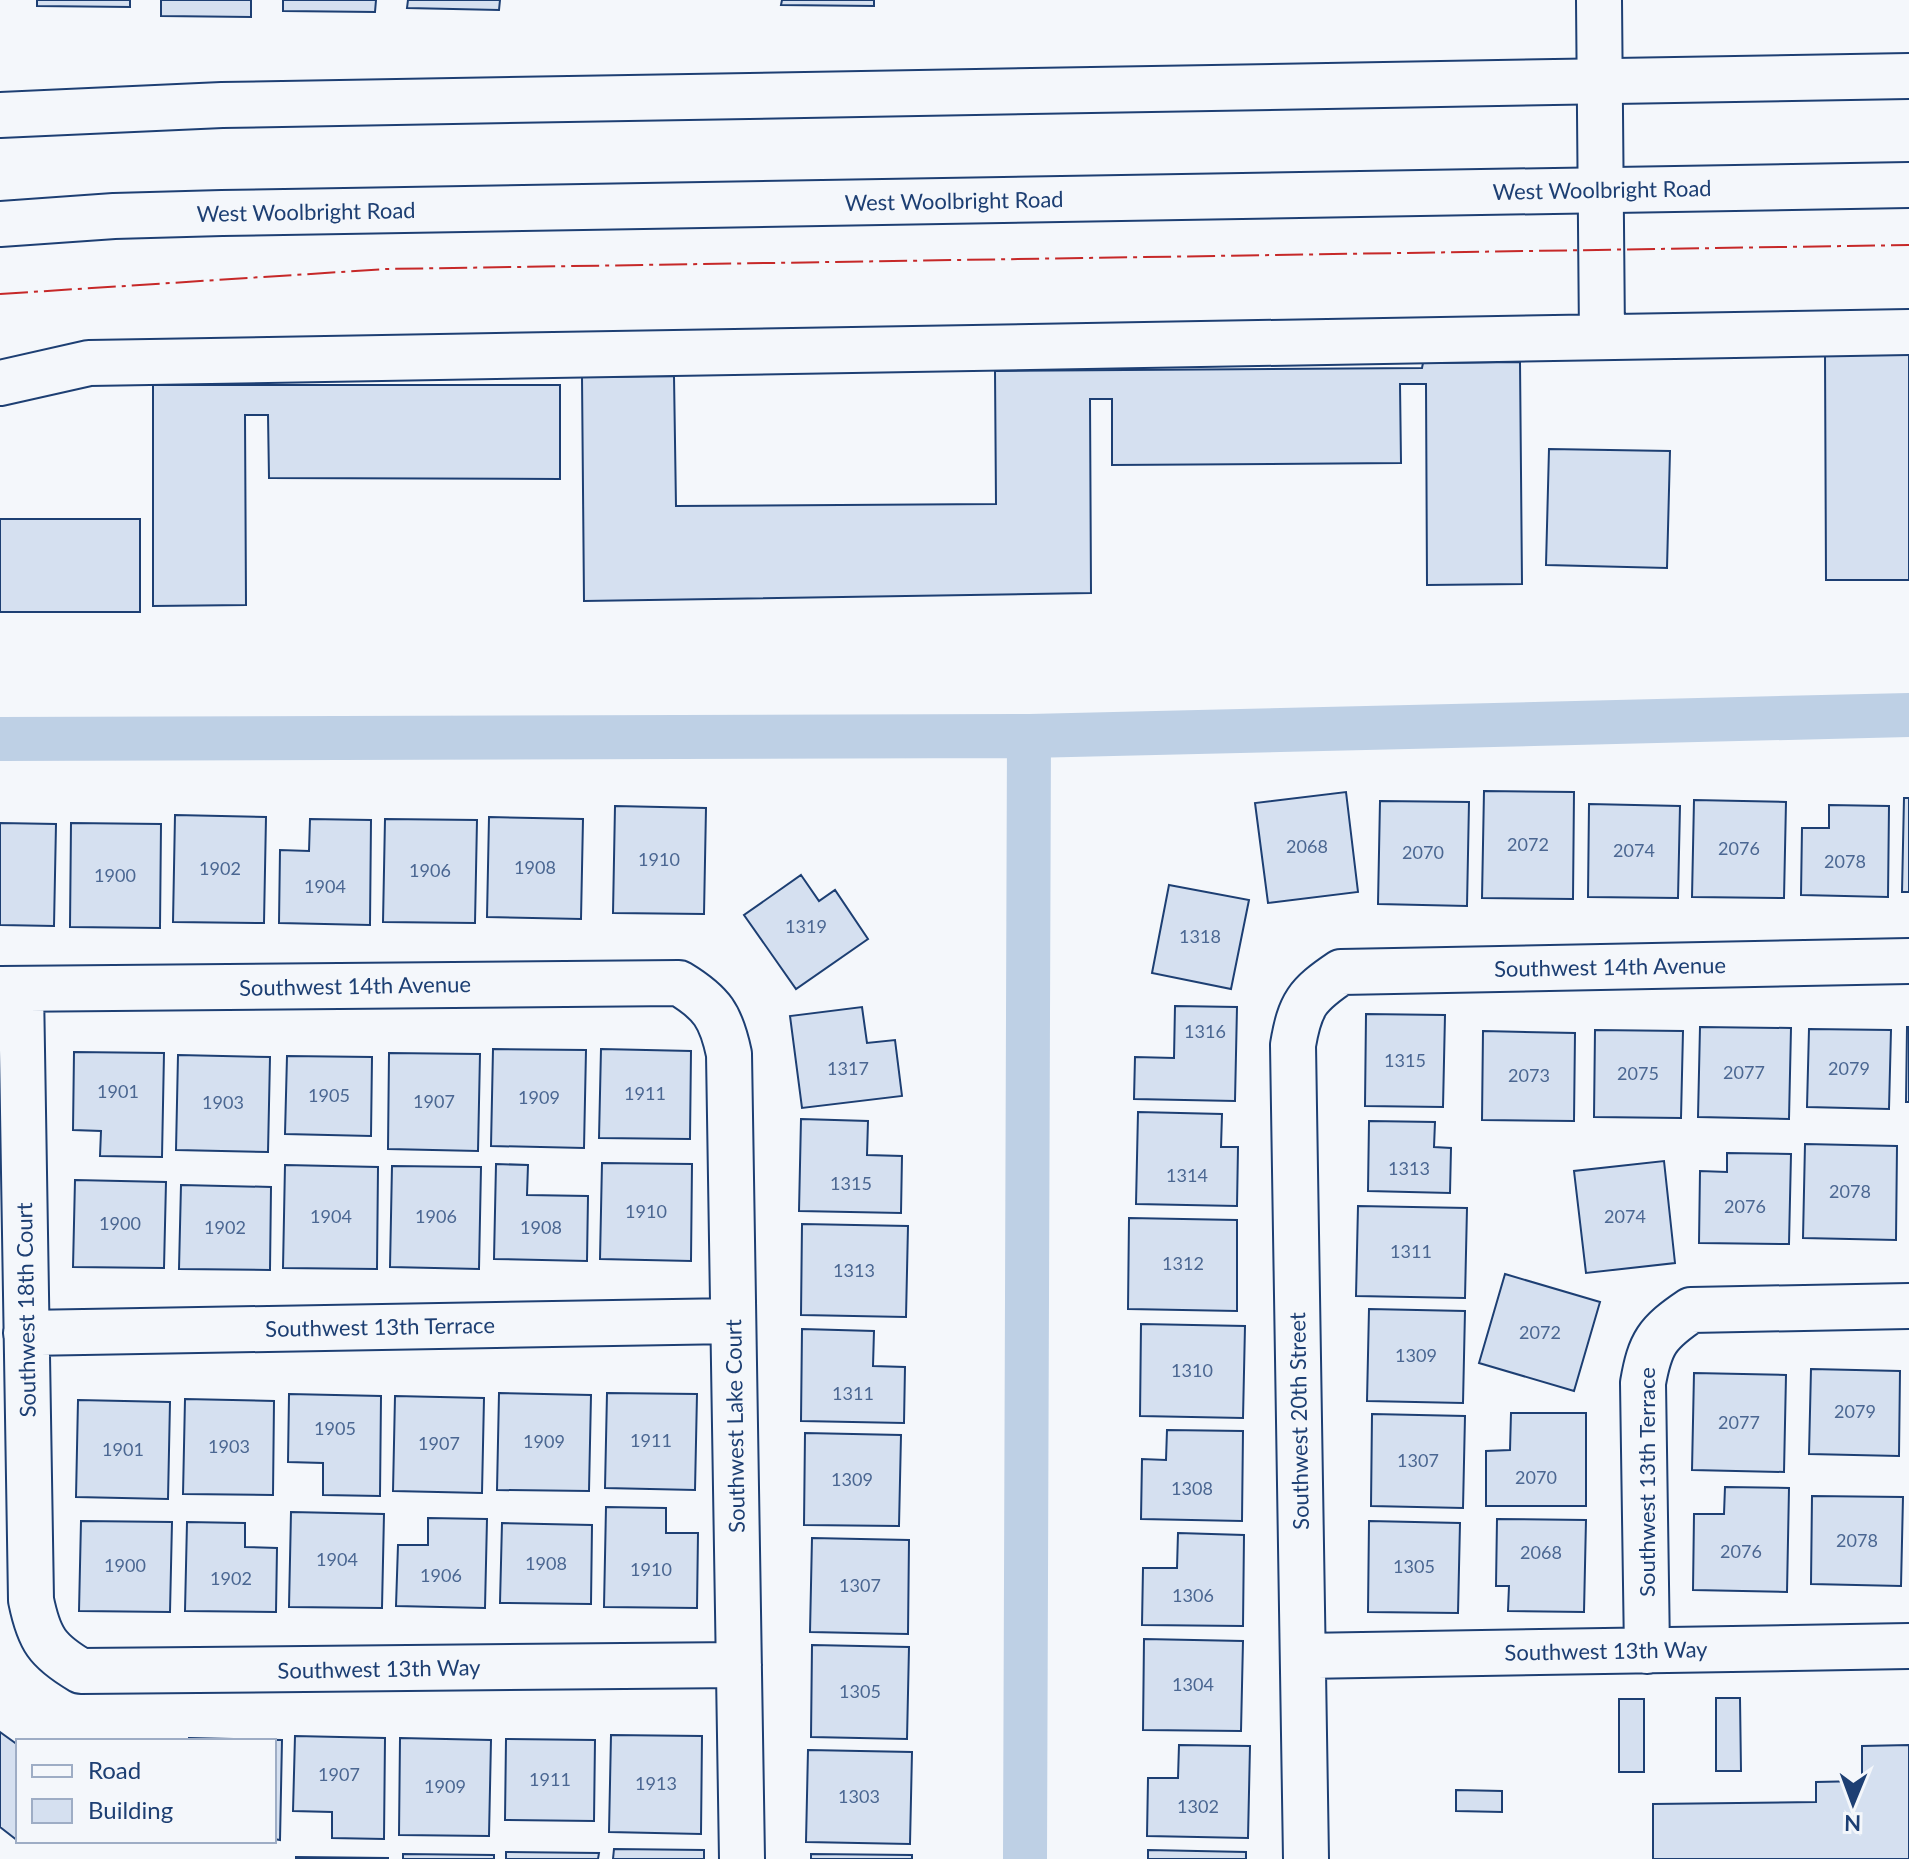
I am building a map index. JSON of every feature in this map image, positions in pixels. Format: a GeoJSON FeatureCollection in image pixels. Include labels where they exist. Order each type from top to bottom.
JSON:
{"type":"FeatureCollection","features":[{"type":"Feature","properties":{"kind":"street"},"geometry":{"type":"LineString","coordinates":[[1599,0],[1602,337]]}},
{"type":"Feature","properties":{"kind":"street"},"geometry":{"type":"LineString","coordinates":[[0,115],[238,105],[1909,76]]}},
{"type":"Feature","properties":{"kind":"street","name":"West Woolbright Road"},"geometry":{"type":"LineString","coordinates":[[0,224],[114,216],[207,214],[1909,185]]}},
{"type":"Feature","properties":{"kind":"street"},"geometry":{"type":"LineString","coordinates":[[0,383],[89,363],[1909,332]]}},
{"type":"Feature","properties":{"kind":"street","name":"Southwest 14th Avenue"},"geometry":{"type":"LineString","coordinates":[[1316,989],[1341,972],[1909,961]]}},
{"type":"Feature","properties":{"kind":"street","name":"Southwest 14th Avenue"},"geometry":{"type":"LineString","coordinates":[[10,989],[679,983],[705,999]]}},
{"type":"Feature","properties":{"kind":"street","name":"Southwest 18th Court"},"geometry":{"type":"LineString","coordinates":[[10,989],[26,1333],[31,1600],[37,1630]]}},
{"type":"Feature","properties":{"kind":"street","name":"Southwest 20th Street"},"geometry":{"type":"LineString","coordinates":[[1306,1859],[1293,1045],[1299,1014],[1316,989]]}},
{"type":"Feature","properties":{"kind":"street","name":"Southwest Lake Court"},"geometry":{"type":"LineString","coordinates":[[705,999],[722,1024],[729,1054],[742,1859]]}},
{"type":"Feature","properties":{"kind":"street","name":"Southwest 13th Terrace"},"geometry":{"type":"LineString","coordinates":[[1647,1651],[1643,1383],[1649,1353],[1666,1327],[1691,1310],[1909,1306]]}},
{"type":"Feature","properties":{"kind":"street","name":"Southwest 13th Terrace"},"geometry":{"type":"LineString","coordinates":[[26,1333],[733,1321]]}},
{"type":"Feature","properties":{"kind":"street","name":"Southwest 13th Way"},"geometry":{"type":"LineString","coordinates":[[37,1630],[55,1656],[81,1671],[739,1665]]}},
{"type":"Feature","properties":{"kind":"street","name":"Southwest 13th Way"},"geometry":{"type":"LineString","coordinates":[[1303,1656],[1909,1646]]}},
{"type":"Feature","properties":{"kind":"building"},"geometry":{"type":"Polygon","coordinates":[[[37,0],[130,0],[130,7],[37,6],[37,0]]]}},
{"type":"Feature","properties":{"kind":"building"},"geometry":{"type":"Polygon","coordinates":[[[161,0],[251,0],[251,17],[161,16],[161,0]]]}},
{"type":"Feature","properties":{"kind":"building"},"geometry":{"type":"Polygon","coordinates":[[[283,0],[376,0],[375,12],[283,11],[283,0]]]}},
{"type":"Feature","properties":{"kind":"building"},"geometry":{"type":"Polygon","coordinates":[[[408,0],[500,0],[499,10],[407,8],[408,0]]]}},
{"type":"Feature","properties":{"kind":"building"},"geometry":{"type":"Polygon","coordinates":[[[782,0],[874,0],[874,6],[781,5],[782,0]]]}},
{"type":"Feature","properties":{"kind":"building"},"geometry":{"type":"Polygon","coordinates":[[[1825,354],[1909,354],[1909,580],[1826,580],[1825,354]]]}},
{"type":"Feature","properties":{"kind":"building"},"geometry":{"type":"Polygon","coordinates":[[[1520,362],[1522,584],[1427,585],[1426,384],[1400,384],[1401,463],[1112,465],[1112,399],[1090,399],[1091,593],[584,601],[582,377],[674,376],[676,506],[996,504],[995,371],[1422,368],[1423,363],[1520,362]]]}},
{"type":"Feature","properties":{"kind":"building"},"geometry":{"type":"Polygon","coordinates":[[[153,385],[560,385],[560,479],[269,478],[268,415],[245,415],[246,605],[153,606],[153,385]]]}},
{"type":"Feature","properties":{"kind":"building"},"geometry":{"type":"Polygon","coordinates":[[[1549,449],[1670,451],[1667,568],[1546,565],[1549,449]]]}},
{"type":"Feature","properties":{"kind":"building"},"geometry":{"type":"Polygon","coordinates":[[[0,519],[140,519],[140,612],[0,612],[0,519]]]}},
{"type":"Feature","properties":{"kind":"building"},"geometry":{"type":"Polygon","coordinates":[[[1484,791],[1574,792],[1573,899],[1482,898],[1484,791]]]}},
{"type":"Feature","properties":{"kind":"building"},"geometry":{"type":"Polygon","coordinates":[[[1346,792],[1358,892],[1268,903],[1255,803],[1346,792]]]}},
{"type":"Feature","properties":{"kind":"building"},"geometry":{"type":"Polygon","coordinates":[[[1904,798],[1909,798],[1909,892],[1902,892],[1904,798]]]}},
{"type":"Feature","properties":{"kind":"building"},"geometry":{"type":"Polygon","coordinates":[[[1694,800],[1786,802],[1784,898],[1692,897],[1694,800]]]}},
{"type":"Feature","properties":{"kind":"building"},"geometry":{"type":"Polygon","coordinates":[[[1380,801],[1469,802],[1467,906],[1378,904],[1380,801]]]}},
{"type":"Feature","properties":{"kind":"building"},"geometry":{"type":"Polygon","coordinates":[[[1589,804],[1680,806],[1678,898],[1588,897],[1589,804]]]}},
{"type":"Feature","properties":{"kind":"building"},"geometry":{"type":"Polygon","coordinates":[[[1829,805],[1889,806],[1888,897],[1801,895],[1802,828],[1829,828],[1829,805]]]}},
{"type":"Feature","properties":{"kind":"building"},"geometry":{"type":"Polygon","coordinates":[[[615,806],[706,808],[704,914],[613,913],[615,806]]]}},
{"type":"Feature","properties":{"kind":"building"},"geometry":{"type":"Polygon","coordinates":[[[175,815],[266,817],[264,923],[173,922],[175,815]]]}},
{"type":"Feature","properties":{"kind":"building"},"geometry":{"type":"Polygon","coordinates":[[[489,817],[583,819],[581,919],[487,917],[489,817]]]}},
{"type":"Feature","properties":{"kind":"building"},"geometry":{"type":"Polygon","coordinates":[[[310,819],[371,820],[370,925],[279,923],[280,850],[309,851],[310,819]]]}},
{"type":"Feature","properties":{"kind":"building"},"geometry":{"type":"Polygon","coordinates":[[[385,819],[477,820],[475,923],[383,922],[385,819]]]}},
{"type":"Feature","properties":{"kind":"building"},"geometry":{"type":"Polygon","coordinates":[[[0,823],[56,824],[54,926],[0,925],[0,823]]]}},
{"type":"Feature","properties":{"kind":"building"},"geometry":{"type":"Polygon","coordinates":[[[71,823],[161,824],[160,928],[70,927],[71,823]]]}},
{"type":"Feature","properties":{"kind":"building"},"geometry":{"type":"Polygon","coordinates":[[[801,875],[819,901],[835,890],[868,939],[796,989],[744,915],[801,875]]]}},
{"type":"Feature","properties":{"kind":"building"},"geometry":{"type":"Polygon","coordinates":[[[1169,885],[1249,900],[1231,989],[1152,973],[1169,885]]]}},
{"type":"Feature","properties":{"kind":"building"},"geometry":{"type":"Polygon","coordinates":[[[1175,1006],[1237,1007],[1235,1101],[1134,1099],[1135,1057],[1174,1058],[1175,1006]]]}},
{"type":"Feature","properties":{"kind":"building"},"geometry":{"type":"Polygon","coordinates":[[[862,1007],[867,1043],[895,1040],[902,1096],[802,1108],[790,1016],[862,1007]]]}},
{"type":"Feature","properties":{"kind":"building"},"geometry":{"type":"Polygon","coordinates":[[[1366,1014],[1445,1015],[1443,1107],[1365,1106],[1366,1014]]]}},
{"type":"Feature","properties":{"kind":"building"},"geometry":{"type":"Polygon","coordinates":[[[1700,1027],[1791,1028],[1789,1119],[1698,1117],[1700,1027]]]}},
{"type":"Feature","properties":{"kind":"building"},"geometry":{"type":"Polygon","coordinates":[[[1909,1027],[1909,1102],[1906,1102],[1909,1027]]]}},
{"type":"Feature","properties":{"kind":"building"},"geometry":{"type":"Polygon","coordinates":[[[1809,1029],[1891,1030],[1889,1109],[1807,1107],[1809,1029]]]}},
{"type":"Feature","properties":{"kind":"building"},"geometry":{"type":"Polygon","coordinates":[[[1595,1030],[1683,1031],[1681,1118],[1594,1117],[1595,1030]]]}},
{"type":"Feature","properties":{"kind":"building"},"geometry":{"type":"Polygon","coordinates":[[[1483,1031],[1575,1033],[1574,1121],[1482,1120],[1483,1031]]]}},
{"type":"Feature","properties":{"kind":"building"},"geometry":{"type":"Polygon","coordinates":[[[493,1049],[586,1050],[584,1148],[491,1146],[493,1049]]]}},
{"type":"Feature","properties":{"kind":"building"},"geometry":{"type":"Polygon","coordinates":[[[601,1049],[691,1051],[690,1139],[599,1138],[601,1049]]]}},
{"type":"Feature","properties":{"kind":"building"},"geometry":{"type":"Polygon","coordinates":[[[74,1052],[164,1053],[162,1157],[100,1156],[101,1131],[73,1130],[74,1052]]]}},
{"type":"Feature","properties":{"kind":"building"},"geometry":{"type":"Polygon","coordinates":[[[389,1053],[480,1054],[478,1151],[388,1149],[389,1053]]]}},
{"type":"Feature","properties":{"kind":"building"},"geometry":{"type":"Polygon","coordinates":[[[178,1055],[270,1057],[268,1152],[176,1150],[178,1055]]]}},
{"type":"Feature","properties":{"kind":"building"},"geometry":{"type":"Polygon","coordinates":[[[287,1056],[372,1057],[371,1136],[285,1134],[287,1056]]]}},
{"type":"Feature","properties":{"kind":"building"},"geometry":{"type":"Polygon","coordinates":[[[1138,1112],[1222,1114],[1221,1147],[1238,1147],[1237,1206],[1136,1204],[1138,1112]]]}},
{"type":"Feature","properties":{"kind":"building"},"geometry":{"type":"Polygon","coordinates":[[[801,1119],[868,1121],[867,1155],[902,1156],[901,1213],[799,1211],[801,1119]]]}},
{"type":"Feature","properties":{"kind":"building"},"geometry":{"type":"Polygon","coordinates":[[[1369,1121],[1435,1122],[1434,1147],[1451,1148],[1450,1193],[1368,1191],[1369,1121]]]}},
{"type":"Feature","properties":{"kind":"building"},"geometry":{"type":"Polygon","coordinates":[[[1805,1144],[1897,1146],[1896,1240],[1803,1238],[1805,1144]]]}},
{"type":"Feature","properties":{"kind":"building"},"geometry":{"type":"Polygon","coordinates":[[[1727,1153],[1791,1154],[1789,1244],[1699,1243],[1700,1171],[1727,1172],[1727,1153]]]}},
{"type":"Feature","properties":{"kind":"building"},"geometry":{"type":"Polygon","coordinates":[[[1664,1161],[1675,1263],[1586,1273],[1574,1171],[1664,1161]]]}},
{"type":"Feature","properties":{"kind":"building"},"geometry":{"type":"Polygon","coordinates":[[[602,1163],[692,1164],[691,1261],[600,1259],[602,1163]]]}},
{"type":"Feature","properties":{"kind":"building"},"geometry":{"type":"Polygon","coordinates":[[[496,1164],[528,1165],[527,1195],[588,1196],[587,1261],[494,1259],[496,1164]]]}},
{"type":"Feature","properties":{"kind":"building"},"geometry":{"type":"Polygon","coordinates":[[[285,1165],[378,1167],[377,1269],[283,1268],[285,1165]]]}},
{"type":"Feature","properties":{"kind":"building"},"geometry":{"type":"Polygon","coordinates":[[[392,1166],[481,1167],[479,1269],[390,1267],[392,1166]]]}},
{"type":"Feature","properties":{"kind":"building"},"geometry":{"type":"Polygon","coordinates":[[[75,1180],[166,1182],[164,1268],[73,1267],[75,1180]]]}},
{"type":"Feature","properties":{"kind":"building"},"geometry":{"type":"Polygon","coordinates":[[[181,1185],[271,1187],[270,1270],[179,1269],[181,1185]]]}},
{"type":"Feature","properties":{"kind":"building"},"geometry":{"type":"Polygon","coordinates":[[[1358,1206],[1467,1208],[1465,1298],[1356,1296],[1358,1206]]]}},
{"type":"Feature","properties":{"kind":"building"},"geometry":{"type":"Polygon","coordinates":[[[1129,1218],[1237,1220],[1237,1311],[1128,1309],[1129,1218]]]}},
{"type":"Feature","properties":{"kind":"building"},"geometry":{"type":"Polygon","coordinates":[[[802,1224],[908,1226],[906,1317],[801,1315],[802,1224]]]}},
{"type":"Feature","properties":{"kind":"building"},"geometry":{"type":"Polygon","coordinates":[[[1505,1274],[1600,1302],[1574,1391],[1479,1363],[1505,1274]]]}},
{"type":"Feature","properties":{"kind":"building"},"geometry":{"type":"Polygon","coordinates":[[[1369,1309],[1465,1311],[1463,1403],[1367,1401],[1369,1309]]]}},
{"type":"Feature","properties":{"kind":"building"},"geometry":{"type":"Polygon","coordinates":[[[1141,1324],[1245,1326],[1243,1418],[1140,1416],[1141,1324]]]}},
{"type":"Feature","properties":{"kind":"building"},"geometry":{"type":"Polygon","coordinates":[[[802,1329],[874,1331],[873,1366],[905,1367],[904,1423],[801,1421],[802,1329]]]}},
{"type":"Feature","properties":{"kind":"building"},"geometry":{"type":"Polygon","coordinates":[[[1811,1369],[1900,1371],[1899,1456],[1809,1454],[1811,1369]]]}},
{"type":"Feature","properties":{"kind":"building"},"geometry":{"type":"Polygon","coordinates":[[[1694,1373],[1786,1375],[1784,1472],[1692,1470],[1694,1373]]]}},
{"type":"Feature","properties":{"kind":"building"},"geometry":{"type":"Polygon","coordinates":[[[499,1393],[591,1395],[589,1491],[497,1490],[499,1393]]]}},
{"type":"Feature","properties":{"kind":"building"},"geometry":{"type":"Polygon","coordinates":[[[607,1393],[697,1394],[695,1490],[605,1488],[607,1393]]]}},
{"type":"Feature","properties":{"kind":"building"},"geometry":{"type":"Polygon","coordinates":[[[289,1394],[381,1396],[380,1496],[323,1495],[323,1463],[288,1462],[289,1394]]]}},
{"type":"Feature","properties":{"kind":"building"},"geometry":{"type":"Polygon","coordinates":[[[395,1396],[484,1398],[482,1493],[393,1491],[395,1396]]]}},
{"type":"Feature","properties":{"kind":"building"},"geometry":{"type":"Polygon","coordinates":[[[185,1399],[274,1401],[273,1495],[183,1494],[185,1399]]]}},
{"type":"Feature","properties":{"kind":"building"},"geometry":{"type":"Polygon","coordinates":[[[78,1400],[170,1402],[168,1499],[76,1497],[78,1400]]]}},
{"type":"Feature","properties":{"kind":"building"},"geometry":{"type":"Polygon","coordinates":[[[1511,1413],[1586,1413],[1586,1506],[1486,1506],[1486,1451],[1510,1450],[1511,1413]]]}},
{"type":"Feature","properties":{"kind":"building"},"geometry":{"type":"Polygon","coordinates":[[[1372,1414],[1465,1416],[1463,1508],[1371,1506],[1372,1414]]]}},
{"type":"Feature","properties":{"kind":"building"},"geometry":{"type":"Polygon","coordinates":[[[1167,1430],[1243,1431],[1242,1521],[1141,1519],[1142,1459],[1166,1460],[1167,1430]]]}},
{"type":"Feature","properties":{"kind":"building"},"geometry":{"type":"Polygon","coordinates":[[[805,1433],[901,1435],[899,1526],[804,1525],[805,1433]]]}},
{"type":"Feature","properties":{"kind":"building"},"geometry":{"type":"Polygon","coordinates":[[[1725,1487],[1789,1488],[1787,1592],[1693,1590],[1694,1514],[1724,1514],[1725,1487]]]}},
{"type":"Feature","properties":{"kind":"building"},"geometry":{"type":"Polygon","coordinates":[[[1812,1496],[1903,1497],[1901,1586],[1811,1584],[1812,1496]]]}},
{"type":"Feature","properties":{"kind":"building"},"geometry":{"type":"Polygon","coordinates":[[[606,1507],[666,1508],[666,1533],[698,1533],[697,1608],[604,1607],[606,1507]]]}},
{"type":"Feature","properties":{"kind":"building"},"geometry":{"type":"Polygon","coordinates":[[[291,1512],[384,1514],[382,1608],[289,1607],[291,1512]]]}},
{"type":"Feature","properties":{"kind":"building"},"geometry":{"type":"Polygon","coordinates":[[[428,1518],[487,1519],[485,1608],[396,1606],[398,1545],[428,1545],[428,1518]]]}},
{"type":"Feature","properties":{"kind":"building"},"geometry":{"type":"Polygon","coordinates":[[[1497,1519],[1586,1520],[1584,1612],[1508,1611],[1509,1586],[1496,1586],[1497,1519]]]}},
{"type":"Feature","properties":{"kind":"building"},"geometry":{"type":"Polygon","coordinates":[[[81,1521],[172,1522],[170,1612],[79,1611],[81,1521]]]}},
{"type":"Feature","properties":{"kind":"building"},"geometry":{"type":"Polygon","coordinates":[[[1369,1521],[1460,1523],[1458,1613],[1368,1612],[1369,1521]]]}},
{"type":"Feature","properties":{"kind":"building"},"geometry":{"type":"Polygon","coordinates":[[[187,1522],[245,1523],[245,1547],[277,1548],[276,1612],[185,1611],[187,1522]]]}},
{"type":"Feature","properties":{"kind":"building"},"geometry":{"type":"Polygon","coordinates":[[[502,1523],[592,1525],[591,1604],[500,1603],[502,1523]]]}},
{"type":"Feature","properties":{"kind":"building"},"geometry":{"type":"Polygon","coordinates":[[[1178,1533],[1244,1535],[1243,1626],[1142,1625],[1143,1568],[1177,1568],[1178,1533]]]}},
{"type":"Feature","properties":{"kind":"building"},"geometry":{"type":"Polygon","coordinates":[[[812,1538],[909,1540],[908,1634],[810,1632],[812,1538]]]}},
{"type":"Feature","properties":{"kind":"building"},"geometry":{"type":"Polygon","coordinates":[[[1144,1639],[1243,1641],[1241,1731],[1143,1730],[1144,1639]]]}},
{"type":"Feature","properties":{"kind":"building"},"geometry":{"type":"Polygon","coordinates":[[[812,1645],[909,1647],[907,1739],[811,1737],[812,1645]]]}},
{"type":"Feature","properties":{"kind":"building"},"geometry":{"type":"Polygon","coordinates":[[[1716,1698],[1740,1698],[1741,1771],[1716,1771],[1716,1698]]]}},
{"type":"Feature","properties":{"kind":"building"},"geometry":{"type":"Polygon","coordinates":[[[1619,1699],[1644,1699],[1644,1772],[1619,1772],[1619,1699]]]}},
{"type":"Feature","properties":{"kind":"building"},"geometry":{"type":"Polygon","coordinates":[[[0,1732],[16,1744],[16,1839],[0,1827],[0,1732]]]}},
{"type":"Feature","properties":{"kind":"building"},"geometry":{"type":"Polygon","coordinates":[[[611,1735],[702,1736],[701,1834],[609,1832],[611,1735]]]}},
{"type":"Feature","properties":{"kind":"building"},"geometry":{"type":"Polygon","coordinates":[[[295,1736],[385,1738],[384,1839],[332,1838],[332,1812],[293,1811],[295,1736]]]}},
{"type":"Feature","properties":{"kind":"building"},"geometry":{"type":"Polygon","coordinates":[[[400,1738],[491,1740],[489,1836],[399,1835],[400,1738]]]}},
{"type":"Feature","properties":{"kind":"building"},"geometry":{"type":"Polygon","coordinates":[[[506,1739],[595,1740],[594,1821],[505,1820],[506,1739]]]}},
{"type":"Feature","properties":{"kind":"building"},"geometry":{"type":"Polygon","coordinates":[[[276,1740],[282,1740],[280,1840],[276,1839],[276,1740]]]}},
{"type":"Feature","properties":{"kind":"building"},"geometry":{"type":"Polygon","coordinates":[[[1179,1745],[1250,1746],[1248,1838],[1147,1836],[1148,1778],[1178,1778],[1179,1745]]]}},
{"type":"Feature","properties":{"kind":"building"},"geometry":{"type":"Polygon","coordinates":[[[1909,1745],[1909,1859],[1653,1859],[1653,1804],[1816,1802],[1816,1782],[1862,1781],[1862,1746],[1909,1745]]]}},
{"type":"Feature","properties":{"kind":"building"},"geometry":{"type":"Polygon","coordinates":[[[808,1750],[912,1752],[910,1844],[806,1842],[808,1750]]]}},
{"type":"Feature","properties":{"kind":"building"},"geometry":{"type":"Polygon","coordinates":[[[1456,1790],[1502,1791],[1502,1812],[1456,1811],[1456,1790]]]}},
{"type":"Feature","properties":{"kind":"building"},"geometry":{"type":"Polygon","coordinates":[[[614,1849],[704,1850],[704,1859],[613,1859],[614,1849]]]}},
{"type":"Feature","properties":{"kind":"building"},"geometry":{"type":"Polygon","coordinates":[[[1148,1850],[1246,1852],[1246,1859],[1148,1859],[1148,1850]]]}},
{"type":"Feature","properties":{"kind":"building"},"geometry":{"type":"Polygon","coordinates":[[[506,1852],[599,1853],[598,1859],[506,1859],[506,1852]]]}},
{"type":"Feature","properties":{"kind":"building"},"geometry":{"type":"Polygon","coordinates":[[[403,1854],[494,1855],[494,1859],[403,1859],[403,1854]]]}},
{"type":"Feature","properties":{"kind":"building"},"geometry":{"type":"Polygon","coordinates":[[[811,1854],[912,1855],[912,1859],[811,1859],[811,1854]]]}},
{"type":"Feature","properties":{"kind":"building"},"geometry":{"type":"Polygon","coordinates":[[[388,1858],[388,1859],[296,1859],[388,1858]]]}},
{"type":"Feature","properties":{"kind":"waterway"},"geometry":{"type":"LineString","coordinates":[[0,739],[1029,736],[1909,715]]}},
{"type":"Feature","properties":{"kind":"waterway"},"geometry":{"type":"LineString","coordinates":[[1025,1859],[1029,736]]}},
{"type":"Feature","properties":{"kind":"power"},"geometry":{"type":"LineString","coordinates":[[0,294],[387,269],[1909,245]]}}]}
